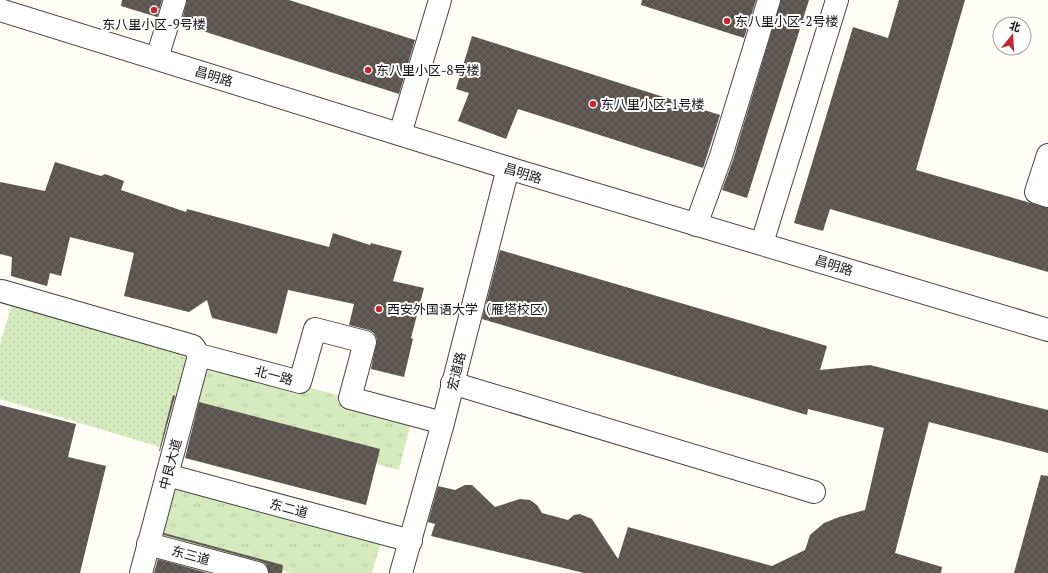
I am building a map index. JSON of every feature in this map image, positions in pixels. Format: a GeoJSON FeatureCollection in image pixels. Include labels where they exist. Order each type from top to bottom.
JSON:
{"type":"FeatureCollection","features":[{"type":"Feature","properties":{"kind":"street"},"geometry":{"type":"LineString","coordinates":[[157,58],[175,0]]}},
{"type":"Feature","properties":{"kind":"street"},"geometry":{"type":"LineString","coordinates":[[400,134],[440,0]]}},
{"type":"Feature","properties":{"kind":"street"},"geometry":{"type":"LineString","coordinates":[[696,225],[722,156],[769,0]]}},
{"type":"Feature","properties":{"kind":"street"},"geometry":{"type":"LineString","coordinates":[[762,243],[837,0]]}},
{"type":"Feature","properties":{"kind":"street","name":"昌明路"},"geometry":{"type":"LineString","coordinates":[[0,10],[508,168],[1048,330]]}},
{"type":"Feature","properties":{"kind":"street"},"geometry":{"type":"LineString","coordinates":[[1048,155],[1036,192],[1048,196]]}},
{"type":"Feature","properties":{"kind":"street","name":"宏道路"},"geometry":{"type":"LineString","coordinates":[[402,573],[443,423],[508,168]]}},
{"type":"Feature","properties":{"kind":"street","name":"北一路"},"geometry":{"type":"LineString","coordinates":[[2,291],[193,346],[199,354],[300,382],[315,329],[365,342],[350,398],[443,423]]}},
{"type":"Feature","properties":{"kind":"street","name":"中艮大道"},"geometry":{"type":"LineString","coordinates":[[140,573],[199,354]]}},
{"type":"Feature","properties":{"kind":"street"},"geometry":{"type":"LineString","coordinates":[[452,383],[814,492]]}},
{"type":"Feature","properties":{"kind":"street","name":"东二道"},"geometry":{"type":"LineString","coordinates":[[167,475],[411,541]]}},
{"type":"Feature","properties":{"kind":"street","name":"东三道"},"geometry":{"type":"LineString","coordinates":[[148,544],[257,573]]}},
{"type":"Feature","properties":{"kind":"green space"},"geometry":{"type":"Polygon","coordinates":[[[13,301],[189,352],[160,447],[0,399],[0,344],[13,301]]]}},
{"type":"Feature","properties":{"kind":"green space"},"geometry":{"type":"Polygon","coordinates":[[[205,360],[413,415],[399,470],[191,415],[205,360]]]}},
{"type":"Feature","properties":{"kind":"green space"},"geometry":{"type":"Polygon","coordinates":[[[174,484],[382,539],[372,573],[291,573],[160,538],[174,484]]]}},
{"type":"Feature","properties":{"kind":"building","name":"东八里小区-9号楼"},"geometry":{"type":"Polygon","coordinates":[[[122,0],[162,0],[157,17],[121,6],[122,0]]]}},
{"type":"Feature","properties":{"kind":"building","name":"东八里小区-8号楼"},"geometry":{"type":"Polygon","coordinates":[[[187,0],[289,0],[415,40],[399,94],[181,24],[187,0]]]}},
{"type":"Feature","properties":{"kind":"building","name":"东八里小区-2号楼"},"geometry":{"type":"Polygon","coordinates":[[[642,0],[756,0],[744,38],[641,5],[642,0]]]}},
{"type":"Feature","properties":{"kind":"building"},"geometry":{"type":"Polygon","coordinates":[[[781,0],[809,0],[747,198],[722,190],[733,160],[781,0]]]}},
{"type":"Feature","properties":{"kind":"building"},"geometry":{"type":"Polygon","coordinates":[[[899,0],[965,0],[916,170],[1048,208],[1048,272],[830,209],[823,231],[794,223],[853,27],[888,38],[899,0]]]}},
{"type":"Feature","properties":{"kind":"building","name":"东八里小区-1号楼"},"geometry":{"type":"Polygon","coordinates":[[[472,36],[720,115],[703,168],[518,109],[506,139],[458,121],[469,93],[456,89],[472,36]]]}},
{"type":"Feature","properties":{"kind":"building"},"geometry":{"type":"Polygon","coordinates":[[[55,162],[101,176],[105,174],[124,181],[121,190],[186,212],[187,209],[329,247],[333,233],[370,245],[371,243],[402,251],[393,281],[424,288],[411,338],[413,339],[404,377],[371,369],[377,339],[374,333],[369,330],[349,325],[354,304],[288,290],[277,334],[212,318],[207,300],[189,312],[124,296],[134,253],[70,237],[61,276],[50,273],[47,286],[11,276],[12,257],[0,254],[0,182],[45,191],[55,162]]]}},
{"type":"Feature","properties":{"kind":"building"},"geometry":{"type":"Polygon","coordinates":[[[500,250],[827,346],[820,370],[870,365],[1048,410],[1048,453],[929,422],[895,553],[942,567],[941,573],[584,573],[431,536],[435,524],[428,522],[438,486],[455,490],[465,485],[472,485],[495,507],[520,499],[530,500],[537,505],[542,513],[568,520],[574,515],[580,514],[592,519],[618,559],[628,527],[772,566],[805,550],[810,535],[824,523],[865,510],[884,428],[808,409],[807,415],[482,319],[500,250]]]}},
{"type":"Feature","properties":{"kind":"building"},"geometry":{"type":"Polygon","coordinates":[[[173,395],[175,396],[159,451],[173,395]]]}},
{"type":"Feature","properties":{"kind":"building"},"geometry":{"type":"Polygon","coordinates":[[[199,402],[380,449],[366,505],[185,458],[199,402]]]}},
{"type":"Feature","properties":{"kind":"building"},"geometry":{"type":"Polygon","coordinates":[[[0,405],[76,424],[68,457],[106,466],[80,573],[0,573],[0,405]]]}},
{"type":"Feature","properties":{"kind":"building"},"geometry":{"type":"Polygon","coordinates":[[[1041,475],[1048,476],[1048,573],[1014,573],[1041,475]]]}},
{"type":"Feature","properties":{"kind":"building"},"geometry":{"type":"Polygon","coordinates":[[[164,533],[283,565],[282,573],[269,573],[266,564],[260,561],[164,535],[164,533]]]}},
{"type":"Feature","properties":{"kind":"building"},"geometry":{"type":"Polygon","coordinates":[[[158,559],[208,573],[154,573],[158,559]]]}},
{"type":"Feature","properties":{"kind":"place","name":"东八里小区-9号楼"},"geometry":{"type":"Point","coordinates":[154,10]}},
{"type":"Feature","properties":{"kind":"place","name":"东八里小区-2号楼"},"geometry":{"type":"Point","coordinates":[727,21]}},
{"type":"Feature","properties":{"kind":"place","name":"东八里小区-8号楼"},"geometry":{"type":"Point","coordinates":[368,70]}},
{"type":"Feature","properties":{"kind":"place","name":"东八里小区-1号楼"},"geometry":{"type":"Point","coordinates":[593,104]}},
{"type":"Feature","properties":{"kind":"place","name":"西安外国语大学（雁塔校区）"},"geometry":{"type":"Point","coordinates":[379,309]}}]}
